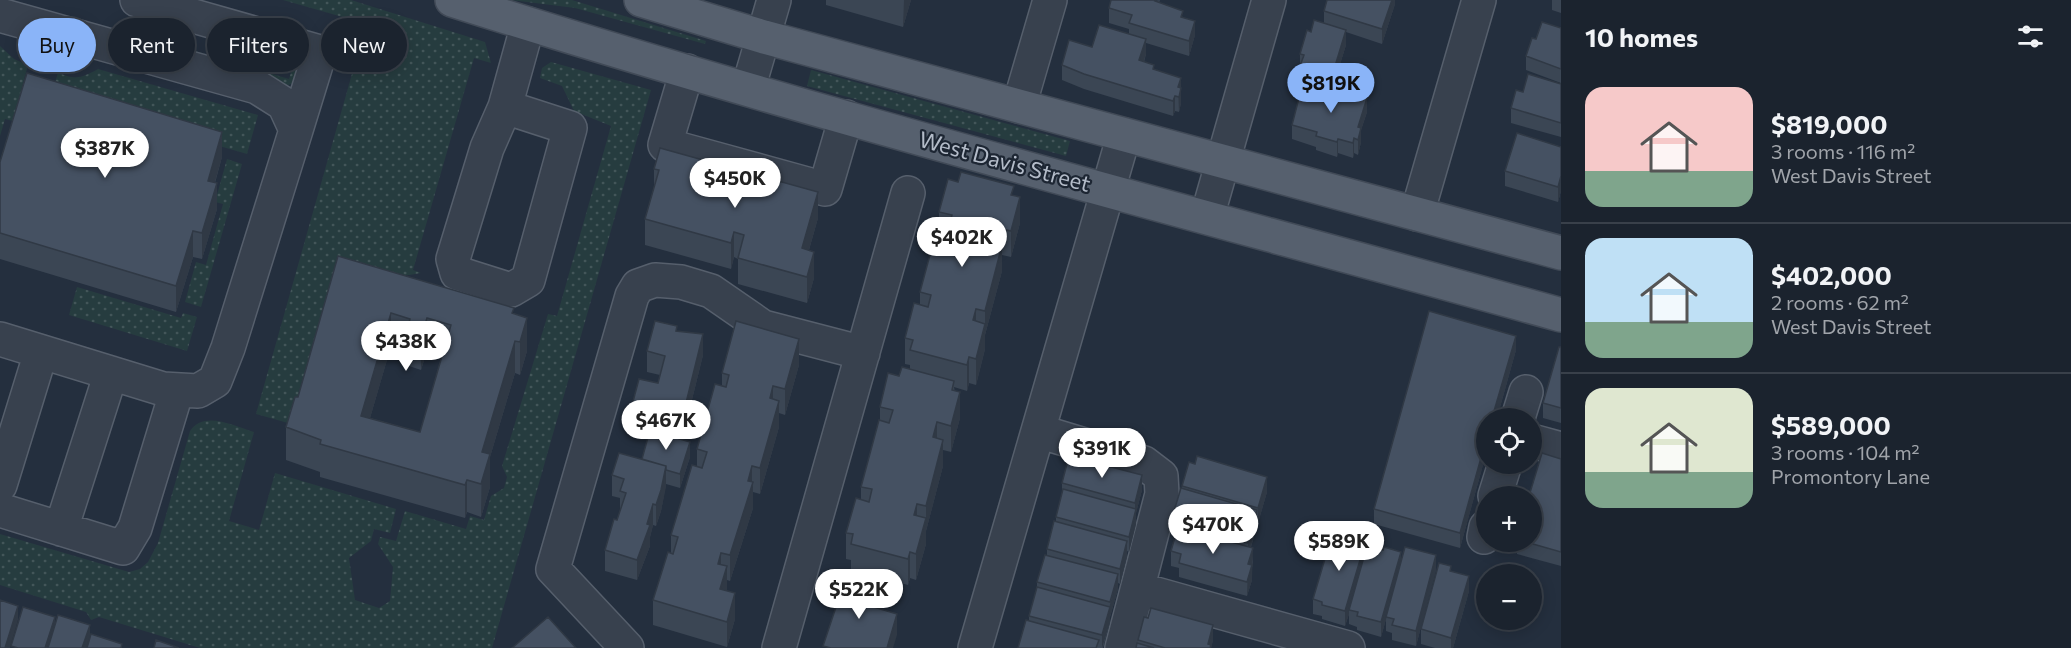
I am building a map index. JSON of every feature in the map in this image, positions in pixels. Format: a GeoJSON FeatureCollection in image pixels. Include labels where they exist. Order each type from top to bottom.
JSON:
{"type":"FeatureCollection","features":[{"type":"Feature","properties":{"kind":"main road","name":"West Davis Street"},"geometry":{"type":"LineString","coordinates":[[452,0],[846,117],[1561,315]]}},
{"type":"Feature","properties":{"kind":"main road"},"geometry":{"type":"LineString","coordinates":[[641,0],[764,37],[1561,253]]}},
{"type":"Feature","properties":{"kind":"street"},"geometry":{"type":"LineString","coordinates":[[748,89],[774,0]]}},
{"type":"Feature","properties":{"kind":"street"},"geometry":{"type":"LineString","coordinates":[[1019,106],[1050,0]]}},
{"type":"Feature","properties":{"kind":"street"},"geometry":{"type":"LineString","coordinates":[[1207,217],[1269,0]]}},
{"type":"Feature","properties":{"kind":"street"},"geometry":{"type":"LineString","coordinates":[[1417,214],[1479,0]]}},
{"type":"Feature","properties":{"kind":"street"},"geometry":{"type":"LineString","coordinates":[[0,339],[162,389],[198,391],[215,381],[228,348],[320,52],[141,1],[137,18]]}},
{"type":"Feature","properties":{"kind":"street"},"geometry":{"type":"LineString","coordinates":[[0,15],[108,45]]}},
{"type":"Feature","properties":{"kind":"street"},"geometry":{"type":"LineString","coordinates":[[505,107],[570,128],[528,280],[511,290],[457,273],[453,260],[486,148],[505,107],[528,24]]}},
{"type":"Feature","properties":{"kind":"street"},"geometry":{"type":"LineString","coordinates":[[195,70],[257,87],[284,104],[296,130]]}},
{"type":"Feature","properties":{"kind":"street"},"geometry":{"type":"LineString","coordinates":[[687,71],[665,145],[825,189],[846,117]]}},
{"type":"Feature","properties":{"kind":"street"},"geometry":{"type":"LineString","coordinates":[[975,648],[1124,135]]}},
{"type":"Feature","properties":{"kind":"street"},"geometry":{"type":"LineString","coordinates":[[779,648],[908,192]]}},
{"type":"Feature","properties":{"kind":"street"},"geometry":{"type":"LineString","coordinates":[[627,648],[553,569],[632,296],[638,286],[655,280],[681,282],[717,294],[742,315],[763,327],[863,353]]}},
{"type":"Feature","properties":{"kind":"street"},"geometry":{"type":"LineString","coordinates":[[0,485],[40,352]]}},
{"type":"Feature","properties":{"kind":"street"},"geometry":{"type":"LineString","coordinates":[[61,529],[111,373]]}},
{"type":"Feature","properties":{"kind":"street"},"geometry":{"type":"LineString","coordinates":[[0,510],[123,548],[135,528],[177,390]]}},
{"type":"Feature","properties":{"kind":"street"},"geometry":{"type":"LineString","coordinates":[[1038,431],[1144,463],[1161,476],[1162,494],[1122,648]]}},
{"type":"Feature","properties":{"kind":"street"},"geometry":{"type":"LineString","coordinates":[[1542,444],[1561,449]]}},
{"type":"Feature","properties":{"kind":"street"},"geometry":{"type":"LineString","coordinates":[[1138,589],[1348,648]]}},
{"type":"Feature","properties":{"kind":"green space"},"geometry":{"type":"Polygon","coordinates":[[[283,0],[351,0],[485,42],[491,63],[474,58],[413,270],[421,273],[386,279],[295,418],[288,423],[256,414],[353,72],[407,72],[407,18],[346,18],[283,0]]]}},
{"type":"Feature","properties":{"kind":"green space"},"geometry":{"type":"Polygon","coordinates":[[[511,0],[572,0],[706,41],[705,44],[575,8],[511,0]]]}},
{"type":"Feature","properties":{"kind":"green space"},"geometry":{"type":"Polygon","coordinates":[[[0,46],[18,61],[18,72],[26,72],[13,121],[5,119],[0,136],[0,46]]]}},
{"type":"Feature","properties":{"kind":"green space"},"geometry":{"type":"Polygon","coordinates":[[[195,51],[207,55],[207,61],[195,58],[195,51]]]}},
{"type":"Feature","properties":{"kind":"green space"},"geometry":{"type":"Polygon","coordinates":[[[551,62],[651,90],[492,648],[200,648],[99,617],[91,620],[86,612],[0,585],[0,534],[129,572],[140,569],[148,562],[158,543],[190,431],[203,421],[220,421],[254,432],[229,521],[259,530],[275,473],[396,509],[390,533],[374,529],[371,541],[349,558],[355,600],[379,608],[390,601],[393,567],[378,544],[380,537],[396,541],[405,511],[466,529],[470,516],[484,520],[491,496],[504,488],[507,477],[502,466],[548,314],[557,316],[611,126],[574,111],[562,86],[540,78],[542,68],[551,62]]]}},
{"type":"Feature","properties":{"kind":"green space"},"geometry":{"type":"Polygon","coordinates":[[[96,70],[258,115],[247,154],[50,97],[58,73],[79,77],[96,72],[96,70]]]}},
{"type":"Feature","properties":{"kind":"green space"},"geometry":{"type":"Polygon","coordinates":[[[811,70],[1070,141],[1066,156],[807,86],[811,70]]]}},
{"type":"Feature","properties":{"kind":"green space"},"geometry":{"type":"Polygon","coordinates":[[[244,72],[266,72],[289,79],[291,72],[298,72],[297,82],[288,85],[244,72]]]}},
{"type":"Feature","properties":{"kind":"green space"},"geometry":{"type":"Polygon","coordinates":[[[227,159],[242,164],[201,307],[185,302],[196,262],[206,265],[223,204],[215,202],[227,159]]]}},
{"type":"Feature","properties":{"kind":"green space"},"geometry":{"type":"Polygon","coordinates":[[[77,287],[181,318],[183,313],[197,317],[187,351],[69,315],[77,287]]]}},
{"type":"Feature","properties":{"kind":"building"},"geometry":{"type":"Polygon","coordinates":[[[1111,0],[1156,0],[1183,11],[1181,17],[1195,21],[1189,41],[1129,23],[1132,15],[1109,8],[1111,0]]]}},
{"type":"Feature","properties":{"kind":"building"},"geometry":{"type":"Polygon","coordinates":[[[1327,0],[1392,0],[1382,29],[1324,11],[1327,0]]]}},
{"type":"Feature","properties":{"kind":"building"},"geometry":{"type":"Polygon","coordinates":[[[1314,20],[1346,30],[1332,76],[1300,66],[1304,55],[1300,54],[1307,30],[1311,32],[1314,20]]]}},
{"type":"Feature","properties":{"kind":"building"},"geometry":{"type":"Polygon","coordinates":[[[1542,22],[1561,28],[1561,69],[1526,56],[1532,38],[1536,39],[1542,22]]]}},
{"type":"Feature","properties":{"kind":"building"},"geometry":{"type":"Polygon","coordinates":[[[1099,25],[1146,39],[1139,60],[1154,65],[1153,69],[1181,78],[1178,87],[1181,88],[1179,97],[1175,96],[1173,101],[1062,65],[1069,40],[1092,47],[1099,25]]]}},
{"type":"Feature","properties":{"kind":"building"},"geometry":{"type":"Polygon","coordinates":[[[27,73],[222,132],[208,181],[217,183],[202,233],[193,231],[176,286],[0,233],[0,162],[27,73]]]}},
{"type":"Feature","properties":{"kind":"building"},"geometry":{"type":"Polygon","coordinates":[[[1528,74],[1561,84],[1561,123],[1511,108],[1516,90],[1523,92],[1528,74]]]}},
{"type":"Feature","properties":{"kind":"building"},"geometry":{"type":"Polygon","coordinates":[[[1310,86],[1342,96],[1343,90],[1367,98],[1358,127],[1361,128],[1358,140],[1354,138],[1353,143],[1338,139],[1337,142],[1316,136],[1317,132],[1292,125],[1300,94],[1307,97],[1310,86]]]}},
{"type":"Feature","properties":{"kind":"building"},"geometry":{"type":"Polygon","coordinates":[[[1517,133],[1561,147],[1561,176],[1558,187],[1505,171],[1517,133]]]}},
{"type":"Feature","properties":{"kind":"building"},"geometry":{"type":"Polygon","coordinates":[[[660,148],[818,192],[802,248],[814,252],[807,277],[738,258],[744,235],[734,232],[731,243],[645,219],[659,170],[654,169],[660,148]]]}},
{"type":"Feature","properties":{"kind":"building"},"geometry":{"type":"Polygon","coordinates":[[[961,172],[1014,186],[1011,195],[1020,197],[1011,231],[997,228],[993,242],[1002,245],[985,311],[976,309],[973,320],[985,324],[976,359],[969,357],[967,365],[910,350],[913,340],[905,338],[914,303],[928,307],[931,295],[920,292],[938,225],[948,228],[952,215],[939,212],[948,179],[958,182],[961,172]]]}},
{"type":"Feature","properties":{"kind":"building"},"geometry":{"type":"Polygon","coordinates":[[[338,256],[514,308],[512,313],[527,318],[520,342],[515,341],[482,452],[490,454],[481,484],[467,480],[465,485],[320,444],[321,440],[286,427],[295,397],[298,397],[338,256]],[[391,313],[361,416],[420,432],[451,325],[427,318],[421,337],[406,333],[410,319],[391,313]]]}},
{"type":"Feature","properties":{"kind":"building"},"geometry":{"type":"Polygon","coordinates":[[[1429,311],[1516,336],[1495,408],[1476,408],[1476,474],[1460,533],[1374,509],[1429,311]]]}},
{"type":"Feature","properties":{"kind":"building"},"geometry":{"type":"Polygon","coordinates":[[[655,321],[677,326],[676,331],[703,334],[685,407],[682,406],[678,423],[663,419],[664,412],[651,409],[650,414],[631,409],[639,379],[658,383],[665,356],[647,351],[655,321]]]}},
{"type":"Feature","properties":{"kind":"building"},"geometry":{"type":"Polygon","coordinates":[[[736,321],[799,339],[785,389],[773,386],[770,398],[779,401],[760,468],[752,466],[748,481],[753,482],[730,555],[721,553],[718,564],[727,566],[720,589],[735,593],[727,622],[653,600],[668,552],[673,554],[678,537],[671,535],[692,465],[702,468],[707,452],[697,449],[715,384],[726,387],[729,375],[722,373],[736,321]]]}},
{"type":"Feature","properties":{"kind":"building"},"geometry":{"type":"Polygon","coordinates":[[[1559,347],[1561,347],[1561,408],[1543,403],[1559,347]]]}},
{"type":"Feature","properties":{"kind":"building"},"geometry":{"type":"Polygon","coordinates":[[[902,367],[954,381],[952,390],[960,392],[951,426],[937,422],[933,437],[943,440],[926,506],[917,504],[914,515],[926,518],[916,554],[910,552],[908,559],[851,544],[853,534],[846,533],[856,498],[869,502],[872,489],[861,487],[879,420],[889,423],[893,410],[880,407],[888,373],[899,376],[902,367]]]}},
{"type":"Feature","properties":{"kind":"building"},"geometry":{"type":"Polygon","coordinates":[[[650,430],[690,442],[680,474],[666,470],[666,466],[642,459],[650,430]]]}},
{"type":"Feature","properties":{"kind":"building"},"geometry":{"type":"Polygon","coordinates":[[[619,453],[666,466],[661,490],[656,505],[653,504],[647,524],[650,525],[637,560],[605,550],[614,519],[617,520],[626,493],[620,491],[624,479],[612,475],[619,453]]]}},
{"type":"Feature","properties":{"kind":"building"},"geometry":{"type":"Polygon","coordinates":[[[1542,453],[1561,459],[1561,552],[1542,547],[1542,486],[1532,486],[1536,474],[1542,474],[1542,453]]]}},
{"type":"Feature","properties":{"kind":"building"},"geometry":{"type":"Polygon","coordinates":[[[1069,456],[1142,475],[1135,503],[1062,483],[1069,456]]]}},
{"type":"Feature","properties":{"kind":"building"},"geometry":{"type":"Polygon","coordinates":[[[1197,456],[1267,477],[1258,508],[1182,486],[1189,462],[1195,464],[1197,456]]]}},
{"type":"Feature","properties":{"kind":"building"},"geometry":{"type":"Polygon","coordinates":[[[1181,488],[1257,510],[1248,543],[1171,521],[1181,488]]]}},
{"type":"Feature","properties":{"kind":"building"},"geometry":{"type":"Polygon","coordinates":[[[1063,489],[1136,509],[1129,537],[1056,517],[1063,489]]]}},
{"type":"Feature","properties":{"kind":"building"},"geometry":{"type":"Polygon","coordinates":[[[1054,521],[1127,541],[1120,569],[1047,549],[1054,521]]]}},
{"type":"Feature","properties":{"kind":"building"},"geometry":{"type":"Polygon","coordinates":[[[1181,528],[1253,548],[1248,564],[1252,565],[1247,582],[1179,563],[1181,554],[1171,551],[1175,537],[1178,538],[1181,528]]]}},
{"type":"Feature","properties":{"kind":"building"},"geometry":{"type":"Polygon","coordinates":[[[1332,535],[1365,543],[1345,611],[1322,605],[1322,602],[1313,599],[1332,535]]]}},
{"type":"Feature","properties":{"kind":"building"},"geometry":{"type":"Polygon","coordinates":[[[1367,546],[1383,550],[1384,547],[1401,552],[1381,622],[1357,616],[1358,612],[1349,610],[1367,546]]]}},
{"type":"Feature","properties":{"kind":"building"},"geometry":{"type":"Polygon","coordinates":[[[1405,547],[1436,555],[1416,631],[1392,625],[1394,619],[1386,617],[1405,547]]]}},
{"type":"Feature","properties":{"kind":"building"},"geometry":{"type":"Polygon","coordinates":[[[1045,555],[1118,574],[1110,602],[1037,582],[1045,555]]]}},
{"type":"Feature","properties":{"kind":"building"},"geometry":{"type":"Polygon","coordinates":[[[1439,563],[1451,566],[1450,571],[1469,576],[1451,638],[1421,629],[1439,563]]]}},
{"type":"Feature","properties":{"kind":"building"},"geometry":{"type":"Polygon","coordinates":[[[846,577],[873,586],[867,605],[897,614],[887,648],[823,646],[846,577]]]}},
{"type":"Feature","properties":{"kind":"building"},"geometry":{"type":"Polygon","coordinates":[[[1037,587],[1110,607],[1102,635],[1029,616],[1037,587]]]}},
{"type":"Feature","properties":{"kind":"building"},"geometry":{"type":"Polygon","coordinates":[[[0,600],[18,606],[5,648],[0,648],[0,600]]]}},
{"type":"Feature","properties":{"kind":"building"},"geometry":{"type":"Polygon","coordinates":[[[23,607],[55,617],[45,648],[11,646],[23,607]]]}},
{"type":"Feature","properties":{"kind":"building"},"geometry":{"type":"Polygon","coordinates":[[[1151,608],[1213,625],[1208,644],[1211,645],[1210,648],[1165,648],[1138,640],[1144,617],[1148,618],[1151,608]]]}},
{"type":"Feature","properties":{"kind":"building"},"geometry":{"type":"Polygon","coordinates":[[[58,615],[90,625],[82,648],[48,648],[58,615]]]}},
{"type":"Feature","properties":{"kind":"building"},"geometry":{"type":"Polygon","coordinates":[[[548,617],[576,648],[512,648],[548,617]]]}},
{"type":"Feature","properties":{"kind":"building"},"geometry":{"type":"Polygon","coordinates":[[[1026,620],[1099,640],[1096,648],[1018,648],[1026,620]]]}},
{"type":"Feature","properties":{"kind":"building"},"geometry":{"type":"Polygon","coordinates":[[[91,634],[122,644],[121,648],[87,648],[91,634]]]}},
{"type":"Feature","properties":{"kind":"building"},"geometry":{"type":"Polygon","coordinates":[[[156,640],[179,648],[154,648],[156,640]]]}},
{"type":"Feature","properties":{"kind":"building"},"geometry":{"type":"Polygon","coordinates":[[[1137,643],[1154,648],[1136,648],[1137,643]]]}}]}
